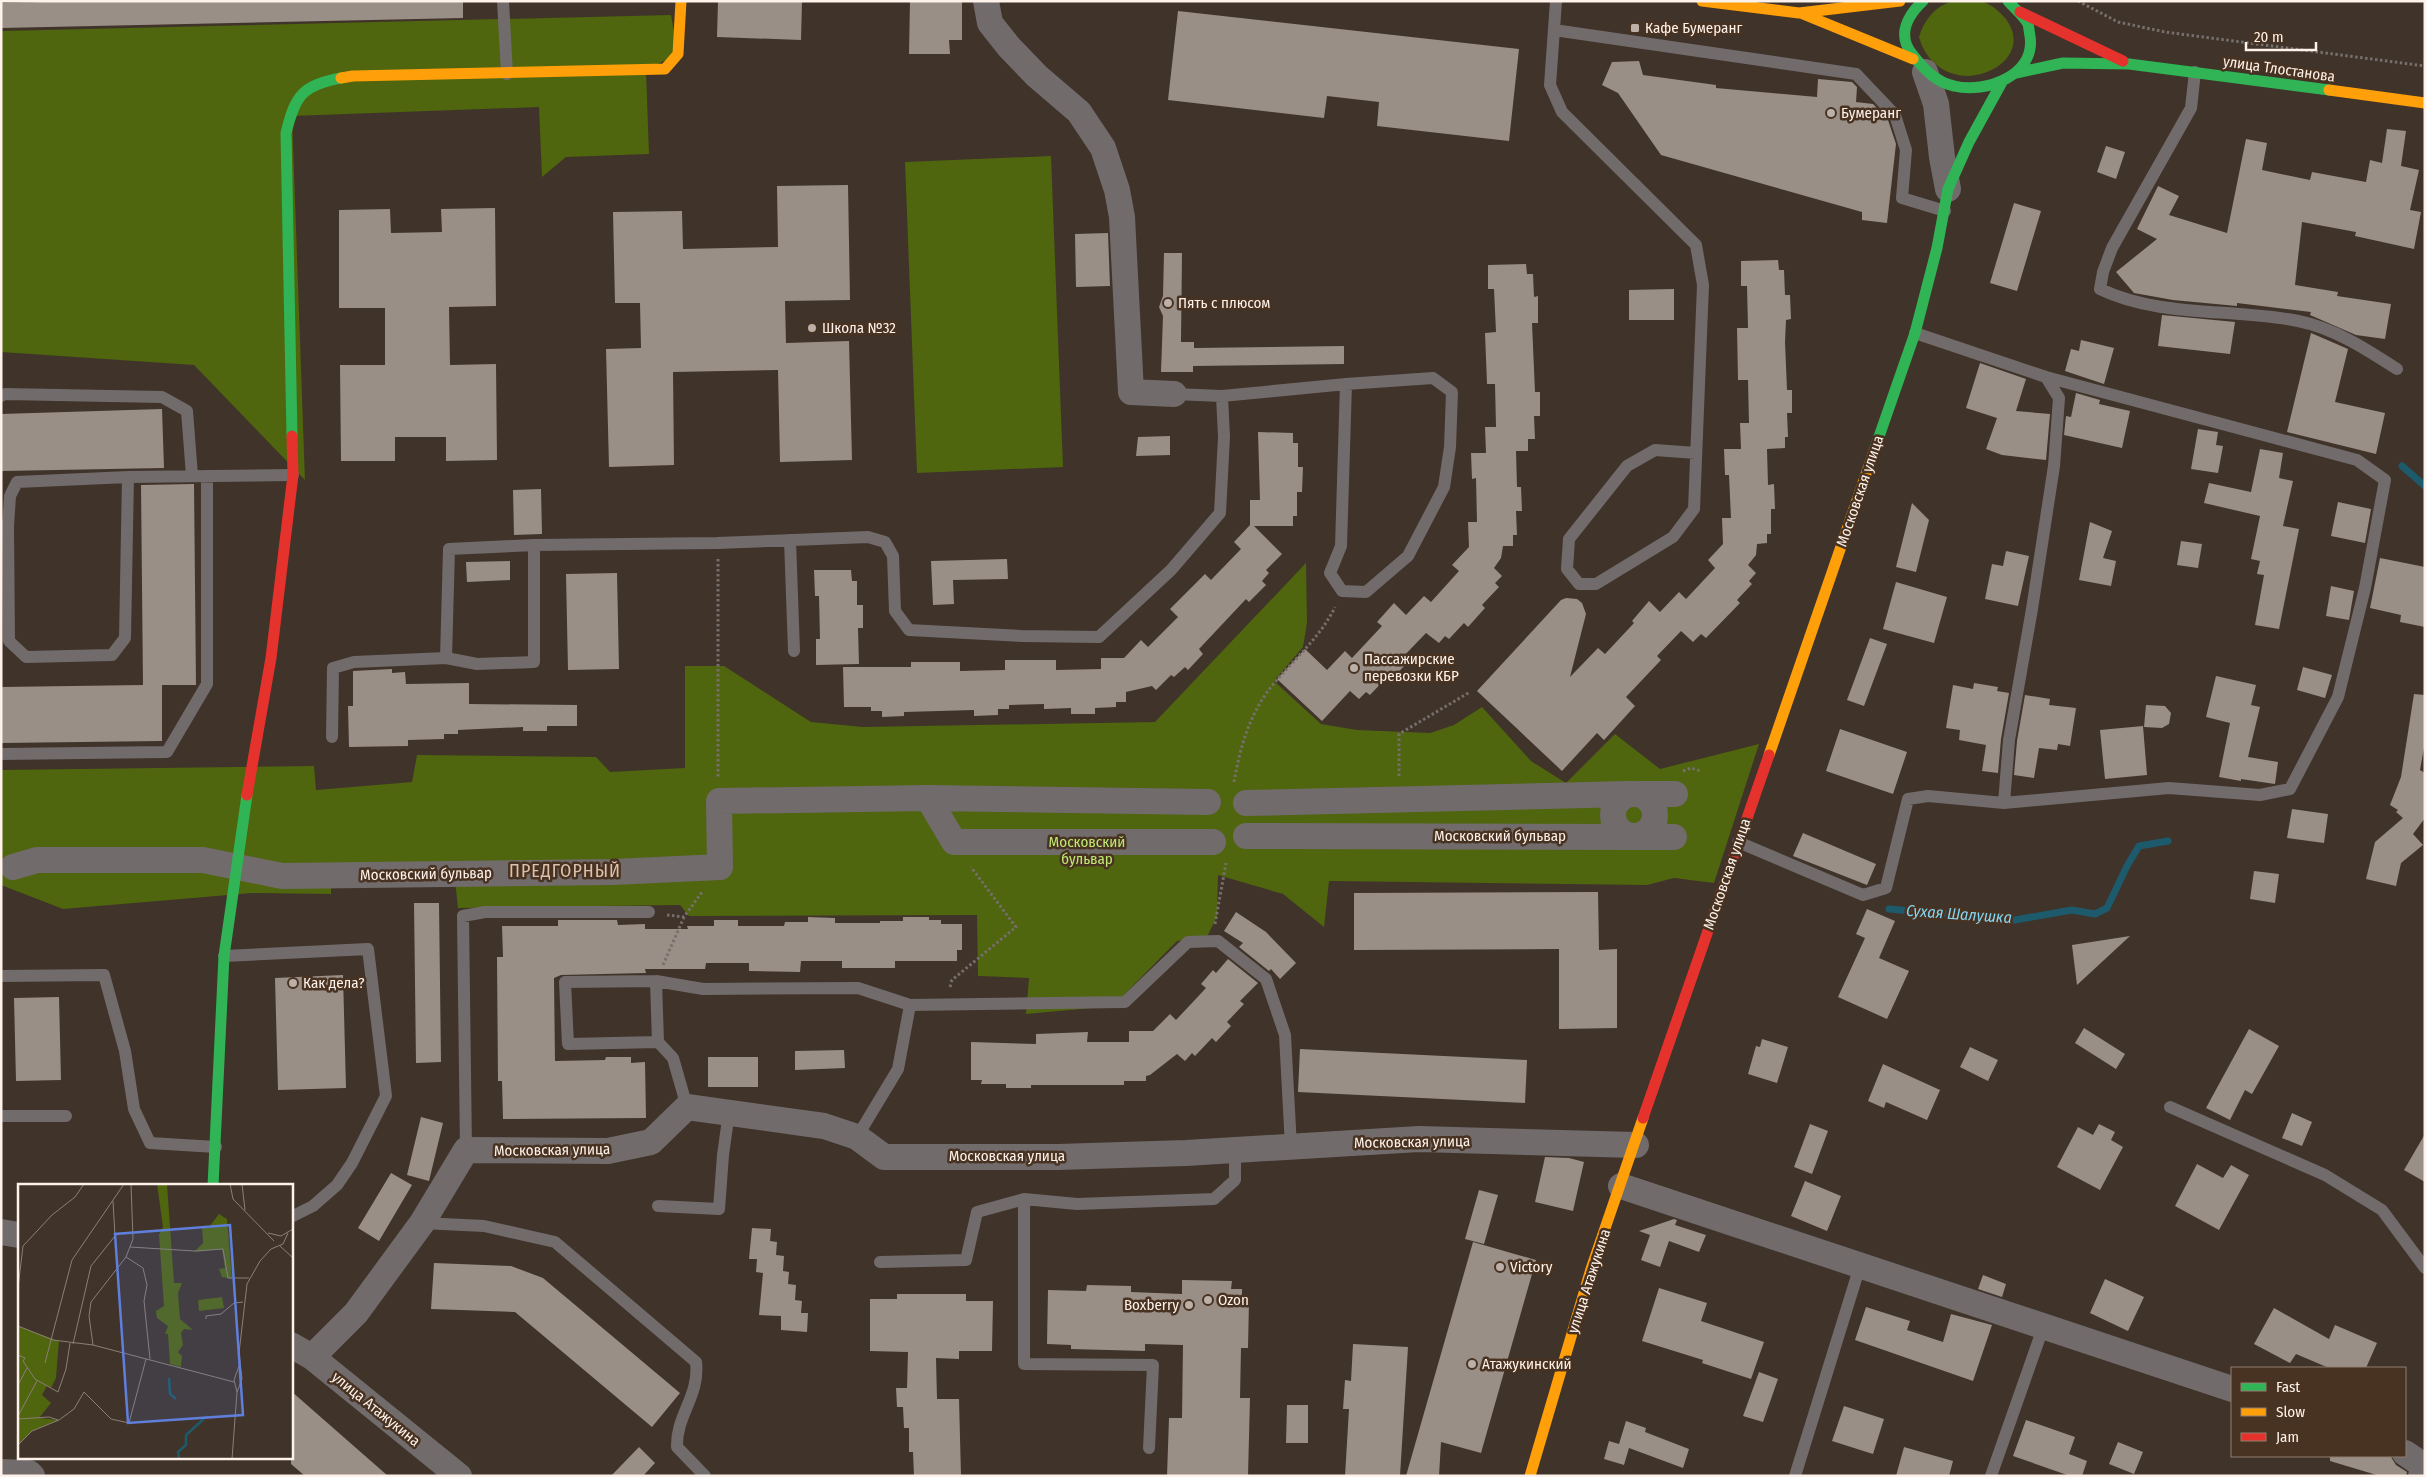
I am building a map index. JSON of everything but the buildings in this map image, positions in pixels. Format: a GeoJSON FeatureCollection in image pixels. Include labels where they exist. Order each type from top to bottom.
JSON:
{"type":"FeatureCollection","features":[{"type":"Feature","properties":{"kind":"street"},"geometry":{"type":"LineString","coordinates":[[213,1184],[224,956],[248,784],[271,658],[293,475],[286,133],[292,109],[300,92],[318,82],[353,76],[665,69],[678,54],[681,1]]}},
{"type":"Feature","properties":{"kind":"street"},"geometry":{"type":"LineString","coordinates":[[986,1],[990,23],[1009,47],[1037,76],[1079,112],[1103,148],[1117,190],[1122,217],[1131,392],[1174,394]]}},
{"type":"Feature","properties":{"kind":"street"},"geometry":{"type":"LineString","coordinates":[[1702,1],[1799,13],[1900,1]]}},
{"type":"Feature","properties":{"kind":"street"},"geometry":{"type":"LineString","coordinates":[[1923,1],[1915,8],[1903,30],[1906,45],[1919,65],[1936,104],[1946,200]]}},
{"type":"Feature","properties":{"kind":"street"},"geometry":{"type":"LineString","coordinates":[[1799,13],[1919,65],[1938,81],[1954,87],[1970,89],[1987,87],[2002,82],[2016,73],[2027,61],[2034,47],[2028,24],[2020,12],[2008,1]]}},
{"type":"Feature","properties":{"kind":"street"},"geometry":{"type":"LineString","coordinates":[[2020,12],[2129,64]]}},
{"type":"Feature","properties":{"kind":"street"},"geometry":{"type":"LineString","coordinates":[[2016,73],[2063,64],[2129,64]]}},
{"type":"Feature","properties":{"kind":"street","name":"улица Тлостанова"},"geometry":{"type":"LineString","coordinates":[[2129,64],[2425,103]]}},
{"type":"Feature","properties":{"kind":"street","name":"Московская улица"},"geometry":{"type":"LineString","coordinates":[[466,1150],[608,1151],[651,1142],[687,1107],[824,1126],[857,1136],[884,1157],[1058,1157],[1235,1150],[1419,1139],[1636,1145],[1738,842],[1915,333],[1946,200],[1969,142],[2002,82]]}},
{"type":"Feature","properties":{"kind":"street"},"geometry":{"type":"LineString","coordinates":[[1634,794],[1618,800],[1612,816],[1614,824],[1619,831],[1635,837]]}},
{"type":"Feature","properties":{"kind":"street"},"geometry":{"type":"LineString","coordinates":[[719,859],[718,800],[928,798],[1400,800],[1675,794]]}},
{"type":"Feature","properties":{"kind":"street"},"geometry":{"type":"LineString","coordinates":[[928,798],[954,842]]}},
{"type":"Feature","properties":{"kind":"street"},"geometry":{"type":"LineString","coordinates":[[1228,800],[1251,820],[1230,841],[1206,836],[1201,819],[1228,800]]}},
{"type":"Feature","properties":{"kind":"street","name":"Московский бульвар"},"geometry":{"type":"LineString","coordinates":[[954,842],[1674,837]]}},
{"type":"Feature","properties":{"kind":"street","name":"Московский бульвар"},"geometry":{"type":"LineString","coordinates":[[7,864],[37,860],[120,868],[202,860],[237,866],[286,859],[397,866],[612,863],[719,859]]}},
{"type":"Feature","properties":{"kind":"street","name":"улица Атажукина"},"geometry":{"type":"LineString","coordinates":[[1530,1476],[1591,1269],[1636,1145]]}},
{"type":"Feature","properties":{"kind":"street"},"geometry":{"type":"LineString","coordinates":[[302,1351],[356,1313],[422,1223],[466,1150]]}},
{"type":"Feature","properties":{"kind":"street"},"geometry":{"type":"LineString","coordinates":[[1621,1186],[2231,1389]]}},
{"type":"Feature","properties":{"kind":"street"},"geometry":{"type":"LineString","coordinates":[[1,1232],[18,1235]]}},
{"type":"Feature","properties":{"kind":"street","name":"улица Атажукина"},"geometry":{"type":"LineString","coordinates":[[302,1351],[459,1476]]}},
{"type":"Feature","properties":{"kind":"street"},"geometry":{"type":"LineString","coordinates":[[2406,1454],[2425,1465],[2421,1476]]}},
{"type":"Feature","properties":{"kind":"street"},"geometry":{"type":"LineString","coordinates":[[1,1472],[28,1473],[32,1476]]}},
{"type":"Feature","properties":{"kind":"lane"},"geometry":{"type":"LineString","coordinates":[[503,1],[507,74]]}},
{"type":"Feature","properties":{"kind":"lane"},"geometry":{"type":"LineString","coordinates":[[1556,1],[1550,85],[1562,112],[1696,245],[1703,285],[1694,509],[1673,537],[1596,584],[1579,584],[1567,569],[1569,539],[1627,466],[1655,450],[1696,453]]}},
{"type":"Feature","properties":{"kind":"lane"},"geometry":{"type":"LineString","coordinates":[[1554,30],[1856,74],[1895,115],[1906,150],[1902,198],[1946,200]]}},
{"type":"Feature","properties":{"kind":"lane"},"geometry":{"type":"LineString","coordinates":[[2195,72],[2191,108],[2112,248],[2103,272],[2100,289],[2118,298],[2145,304],[2298,321],[2330,330],[2397,369]]}},
{"type":"Feature","properties":{"kind":"lane"},"geometry":{"type":"LineString","coordinates":[[1738,842],[1863,895],[1886,888],[1908,799],[1928,796],[2004,803],[2169,788],[2260,795],[2290,789],[2338,697],[2365,588],[2384,480],[2356,460],[2046,377],[1915,333]]}},
{"type":"Feature","properties":{"kind":"lane"},"geometry":{"type":"LineString","coordinates":[[2004,803],[2010,740],[2054,466],[2059,398],[2046,377]]}},
{"type":"Feature","properties":{"kind":"lane"},"geometry":{"type":"LineString","coordinates":[[1174,394],[1222,396],[1346,384],[1432,378],[1452,392],[1450,447],[1444,487],[1428,521],[1408,556],[1366,592],[1342,591],[1330,573],[1341,546],[1346,384]]}},
{"type":"Feature","properties":{"kind":"lane"},"geometry":{"type":"LineString","coordinates":[[1,396],[5,394],[162,396],[187,411],[192,476]]}},
{"type":"Feature","properties":{"kind":"lane"},"geometry":{"type":"LineString","coordinates":[[446,658],[449,549],[534,545],[717,543],[868,537],[885,542],[893,556],[895,611],[909,630],[1022,636],[1099,637],[1171,570],[1220,513],[1224,438],[1222,396]]}},
{"type":"Feature","properties":{"kind":"lane"},"geometry":{"type":"LineString","coordinates":[[128,477],[124,638],[112,655],[26,658],[9,641],[4,526],[10,496],[17,482],[128,477],[293,475]]}},
{"type":"Feature","properties":{"kind":"lane"},"geometry":{"type":"LineString","coordinates":[[1,754],[167,752],[207,684],[207,476]]}},
{"type":"Feature","properties":{"kind":"lane"},"geometry":{"type":"LineString","coordinates":[[790,540],[794,651]]}},
{"type":"Feature","properties":{"kind":"lane"},"geometry":{"type":"LineString","coordinates":[[332,737],[333,668],[354,662],[446,658],[477,664],[534,662],[534,545]]}},
{"type":"Feature","properties":{"kind":"lane"},"geometry":{"type":"LineString","coordinates":[[466,1150],[463,916],[485,912],[649,912]]}},
{"type":"Feature","properties":{"kind":"lane"},"geometry":{"type":"LineString","coordinates":[[658,1042],[568,1044],[565,982],[656,981],[703,989],[858,988],[910,1005],[1126,1002],[1188,942],[1218,941],[1266,979],[1285,1035],[1292,1147]]}},
{"type":"Feature","properties":{"kind":"lane"},"geometry":{"type":"LineString","coordinates":[[224,956],[368,949],[386,1096],[352,1163],[337,1185],[313,1206],[292,1216]]}},
{"type":"Feature","properties":{"kind":"lane"},"geometry":{"type":"LineString","coordinates":[[1,976],[104,975],[125,1050],[134,1109],[150,1143],[216,1147]]}},
{"type":"Feature","properties":{"kind":"lane"},"geometry":{"type":"LineString","coordinates":[[656,981],[658,1042],[673,1058],[687,1107]]}},
{"type":"Feature","properties":{"kind":"lane"},"geometry":{"type":"LineString","coordinates":[[857,1136],[898,1069],[910,1005]]}},
{"type":"Feature","properties":{"kind":"lane"},"geometry":{"type":"LineString","coordinates":[[2170,1108],[2325,1175],[2382,1210],[2425,1268]]}},
{"type":"Feature","properties":{"kind":"lane"},"geometry":{"type":"LineString","coordinates":[[658,1206],[719,1209],[723,1155],[729,1112]]}},
{"type":"Feature","properties":{"kind":"lane"},"geometry":{"type":"LineString","coordinates":[[1,1116],[66,1116]]}},
{"type":"Feature","properties":{"kind":"lane"},"geometry":{"type":"LineString","coordinates":[[880,1262],[966,1260],[977,1212],[1024,1200],[1077,1204],[1214,1199],[1235,1180],[1235,1150]]}},
{"type":"Feature","properties":{"kind":"lane"},"geometry":{"type":"LineString","coordinates":[[1024,1200],[1024,1364],[1152,1365],[1149,1448]]}},
{"type":"Feature","properties":{"kind":"lane"},"geometry":{"type":"LineString","coordinates":[[422,1223],[484,1226],[555,1242],[696,1362],[698,1375],[694,1392],[676,1434],[677,1447],[705,1476]]}},
{"type":"Feature","properties":{"kind":"lane"},"geometry":{"type":"LineString","coordinates":[[1795,1476],[1860,1266]]}},
{"type":"Feature","properties":{"kind":"lane"},"geometry":{"type":"LineString","coordinates":[[1991,1476],[2044,1328]]}},
{"type":"Feature","properties":{"kind":"path"},"geometry":{"type":"LineString","coordinates":[[2078,1],[2118,22],[2165,32],[2425,66]]}},
{"type":"Feature","properties":{"kind":"path"},"geometry":{"type":"LineString","coordinates":[[717,543],[718,800]]}},
{"type":"Feature","properties":{"kind":"path"},"geometry":{"type":"LineString","coordinates":[[1228,800],[1250,721],[1270,688],[1316,637],[1330,618],[1342,591]]}},
{"type":"Feature","properties":{"kind":"path"},"geometry":{"type":"LineString","coordinates":[[1400,800],[1399,734],[1470,692]]}},
{"type":"Feature","properties":{"kind":"path"},"geometry":{"type":"LineString","coordinates":[[1210,941],[1230,841]]}},
{"type":"Feature","properties":{"kind":"path"},"geometry":{"type":"LineString","coordinates":[[944,1005],[952,980],[1016,927],[954,842]]}},
{"type":"Feature","properties":{"kind":"path"},"geometry":{"type":"LineString","coordinates":[[656,981],[684,917],[719,859]]}},
{"type":"Feature","properties":{"kind":"path"},"geometry":{"type":"LineString","coordinates":[[649,912],[684,917]]}},
{"type":"Feature","properties":{"kind":"green space"},"geometry":{"type":"Polygon","coordinates":[[[1953,1],[1983,2],[1995,8],[2005,18],[2012,31],[2013,43],[2010,54],[1992,70],[1967,76],[1954,74],[1936,65],[1924,50],[1919,37],[1927,19],[1941,6],[1953,1]]]}},
{"type":"Feature","properties":{"kind":"green space"},"geometry":{"type":"Polygon","coordinates":[[[671,15],[678,54],[646,70],[649,154],[566,157],[542,177],[539,107],[292,116],[305,480],[194,365],[1,352],[1,31],[671,15]]]}},
{"type":"Feature","properties":{"kind":"green space"},"geometry":{"type":"Polygon","coordinates":[[[1051,156],[1063,467],[917,473],[905,162],[1051,156]]]}},
{"type":"Feature","properties":{"kind":"green space","name":"Московский бульвар"},"geometry":{"type":"Polygon","coordinates":[[[1306,563],[1307,623],[1303,647],[1274,681],[1321,724],[1357,730],[1430,733],[1454,725],[1482,707],[1531,761],[1566,783],[1615,734],[1660,769],[1759,744],[1714,883],[1674,878],[1647,885],[1329,881],[1324,927],[1283,894],[1218,875],[1217,916],[1207,937],[1177,941],[1113,1006],[1026,1014],[1029,978],[978,976],[977,915],[689,916],[680,905],[458,908],[455,880],[331,882],[331,894],[252,893],[63,909],[1,885],[1,770],[314,766],[316,790],[412,782],[417,755],[596,757],[610,772],[685,768],[685,666],[724,666],[811,722],[863,727],[1155,722],[1306,563]]]}},
{"type":"Feature","properties":{"kind":"waterway","name":"Сухая Шалушка"},"geometry":{"type":"LineString","coordinates":[[2402,466],[2425,486]]}},
{"type":"Feature","properties":{"kind":"waterway","name":"Сухая Шалушка"},"geometry":{"type":"LineString","coordinates":[[1889,909],[2015,920],[2072,910],[2095,914],[2107,908],[2139,846],[2168,841]]}},
{"type":"Feature","properties":{"kind":"traffic: fast"},"geometry":{"type":"LineString","coordinates":[[1923,1],[1912,13],[1906,26],[1905,40],[1908,47],[1912,54],[1935,78],[1947,84],[1967,88],[1994,84],[2006,79],[2017,71],[2025,61],[2030,50],[2028,24],[2008,1]]}},
{"type":"Feature","properties":{"kind":"traffic: fast"},"geometry":{"type":"LineString","coordinates":[[2016,73],[2063,63],[2129,64],[2329,90]]}},
{"type":"Feature","properties":{"kind":"traffic: fast"},"geometry":{"type":"LineString","coordinates":[[292,436],[286,133],[293,110],[302,94],[317,84],[341,78]]}},
{"type":"Feature","properties":{"kind":"traffic: fast"},"geometry":{"type":"LineString","coordinates":[[1874,451],[1915,333],[1937,248],[1948,189],[1969,142],[2002,82]]}},
{"type":"Feature","properties":{"kind":"traffic: fast"},"geometry":{"type":"LineString","coordinates":[[213,1184],[224,956],[247,795]]}},
{"type":"Feature","properties":{"kind":"traffic: slow"},"geometry":{"type":"LineString","coordinates":[[341,78],[353,76],[665,69],[678,54],[681,1]]}},
{"type":"Feature","properties":{"kind":"traffic: slow"},"geometry":{"type":"LineString","coordinates":[[1702,1],[1799,13],[1900,1]]}},
{"type":"Feature","properties":{"kind":"traffic: slow"},"geometry":{"type":"LineString","coordinates":[[1803,14],[1913,59]]}},
{"type":"Feature","properties":{"kind":"traffic: slow"},"geometry":{"type":"LineString","coordinates":[[2329,90],[2425,103]]}},
{"type":"Feature","properties":{"kind":"traffic: slow"},"geometry":{"type":"LineString","coordinates":[[1769,755],[1874,451]]}},
{"type":"Feature","properties":{"kind":"traffic: slow"},"geometry":{"type":"LineString","coordinates":[[1530,1476],[1591,1269],[1643,1118]]}},
{"type":"Feature","properties":{"kind":"traffic: jam"},"geometry":{"type":"LineString","coordinates":[[2020,12],[2123,61]]}},
{"type":"Feature","properties":{"kind":"traffic: jam"},"geometry":{"type":"LineString","coordinates":[[247,795],[271,658],[293,475],[292,436]]}},
{"type":"Feature","properties":{"kind":"traffic: jam"},"geometry":{"type":"LineString","coordinates":[[1643,1118],[1769,755]]}},
{"type":"Feature","properties":{"kind":"place","name":"Кафе Бумеранг"},"geometry":{"type":"Point","coordinates":[1635,28]}},
{"type":"Feature","properties":{"kind":"place","name":"Бумеранг"},"geometry":{"type":"Point","coordinates":[1831,113]}},
{"type":"Feature","properties":{"kind":"place","name":"Пять с плюсом"},"geometry":{"type":"Point","coordinates":[1168,303]}},
{"type":"Feature","properties":{"kind":"place","name":"Школа №32"},"geometry":{"type":"Point","coordinates":[812,328]}},
{"type":"Feature","properties":{"kind":"place","name":"Пассажирские перевозки КБР"},"geometry":{"type":"Point","coordinates":[1354,668]}},
{"type":"Feature","properties":{"kind":"place","name":"Как дела?"},"geometry":{"type":"Point","coordinates":[293,983]}},
{"type":"Feature","properties":{"kind":"place","name":"Victory"},"geometry":{"type":"Point","coordinates":[1500,1267]}},
{"type":"Feature","properties":{"kind":"place","name":"Ozon"},"geometry":{"type":"Point","coordinates":[1208,1300]}},
{"type":"Feature","properties":{"kind":"place","name":"Boxberry"},"geometry":{"type":"Point","coordinates":[1189,1305]}},
{"type":"Feature","properties":{"kind":"place","name":"Атажукинский"},"geometry":{"type":"Point","coordinates":[1472,1364]}},
{"type":"Feature","properties":{"kind":"district","name":"ПРЕДГОРНЫЙ"},"geometry":{"type":"Point","coordinates":[565,871]}}]}
